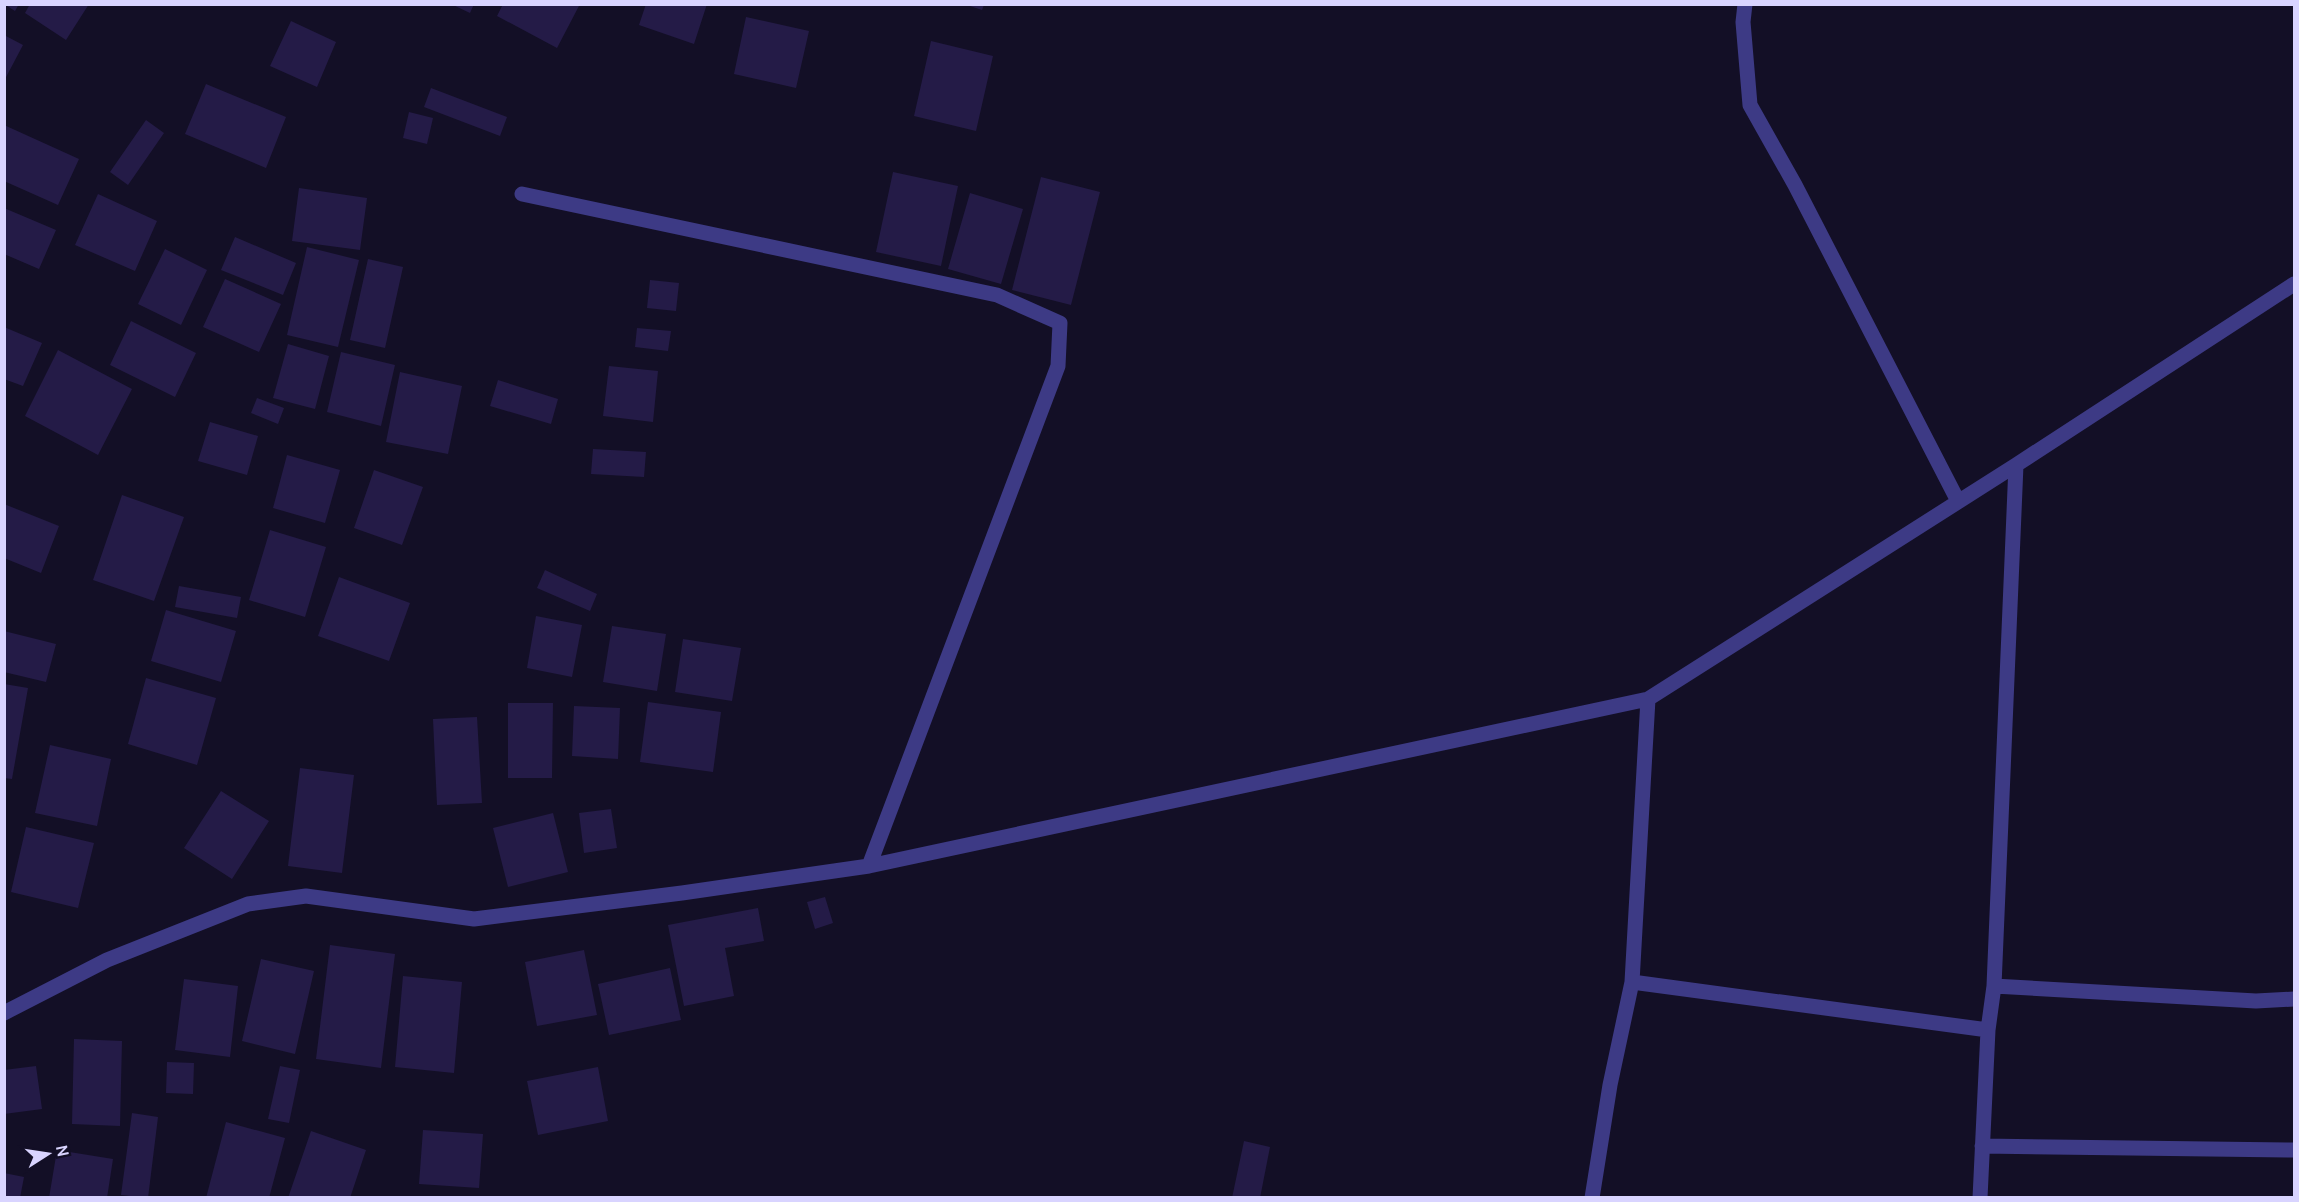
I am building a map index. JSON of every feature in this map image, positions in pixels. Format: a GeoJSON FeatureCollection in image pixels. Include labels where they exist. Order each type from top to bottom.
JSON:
{"type":"FeatureCollection","features":[{"type":"Feature","properties":{"kind":"street"},"geometry":{"type":"LineString","coordinates":[[1745,4],[1743,22],[1750,105],[1795,185],[1958,501]]}},
{"type":"Feature","properties":{"kind":"street"},"geometry":{"type":"LineString","coordinates":[[522,194],[998,295],[1060,322],[1058,366],[869,866]]}},
{"type":"Feature","properties":{"kind":"street"},"geometry":{"type":"LineString","coordinates":[[4,1013],[107,960],[248,904],[306,896],[474,919],[869,866],[1648,699],[2295,284]]}},
{"type":"Feature","properties":{"kind":"street"},"geometry":{"type":"LineString","coordinates":[[1980,1197],[1988,1030],[1994,986],[2016,465]]}},
{"type":"Feature","properties":{"kind":"street"},"geometry":{"type":"LineString","coordinates":[[1592,1197],[1610,1085],[1632,982],[1648,699]]}},
{"type":"Feature","properties":{"kind":"street"},"geometry":{"type":"LineString","coordinates":[[1632,982],[1988,1030]]}},
{"type":"Feature","properties":{"kind":"street"},"geometry":{"type":"LineString","coordinates":[[1994,986],[2256,1001],[2295,999]]}},
{"type":"Feature","properties":{"kind":"street"},"geometry":{"type":"LineString","coordinates":[[1982,1146],[2295,1150]]}},
{"type":"Feature","properties":{"kind":"building"},"geometry":{"type":"Polygon","coordinates":[[[4,4],[19,4],[15,11],[4,4]]]}},
{"type":"Feature","properties":{"kind":"building"},"geometry":{"type":"Polygon","coordinates":[[[30,4],[89,4],[66,40],[25,13],[30,4]]]}},
{"type":"Feature","properties":{"kind":"building"},"geometry":{"type":"Polygon","coordinates":[[[451,4],[474,4],[470,13],[451,4]]]}},
{"type":"Feature","properties":{"kind":"building"},"geometry":{"type":"Polygon","coordinates":[[[503,4],[580,4],[557,48],[497,16],[503,4]]]}},
{"type":"Feature","properties":{"kind":"building"},"geometry":{"type":"Polygon","coordinates":[[[646,4],[707,4],[694,44],[639,25],[646,4]]]}},
{"type":"Feature","properties":{"kind":"building"},"geometry":{"type":"Polygon","coordinates":[[[967,5],[984,5],[982,10],[967,5]]]}},
{"type":"Feature","properties":{"kind":"building"},"geometry":{"type":"Polygon","coordinates":[[[746,17],[809,31],[796,88],[734,74],[746,17]]]}},
{"type":"Feature","properties":{"kind":"building"},"geometry":{"type":"Polygon","coordinates":[[[291,21],[336,42],[317,87],[270,66],[291,21]]]}},
{"type":"Feature","properties":{"kind":"building"},"geometry":{"type":"Polygon","coordinates":[[[4,35],[23,45],[4,81],[4,35]]]}},
{"type":"Feature","properties":{"kind":"building"},"geometry":{"type":"Polygon","coordinates":[[[931,41],[993,56],[976,131],[914,116],[931,41]]]}},
{"type":"Feature","properties":{"kind":"building"},"geometry":{"type":"Polygon","coordinates":[[[206,84],[286,117],[266,168],[185,134],[206,84]]]}},
{"type":"Feature","properties":{"kind":"building"},"geometry":{"type":"Polygon","coordinates":[[[431,88],[507,117],[500,136],[424,107],[431,88]]]}},
{"type":"Feature","properties":{"kind":"building"},"geometry":{"type":"Polygon","coordinates":[[[409,112],[433,118],[427,144],[403,138],[409,112]]]}},
{"type":"Feature","properties":{"kind":"building"},"geometry":{"type":"Polygon","coordinates":[[[146,120],[164,133],[128,185],[110,172],[146,120]]]}},
{"type":"Feature","properties":{"kind":"building"},"geometry":{"type":"Polygon","coordinates":[[[4,125],[79,159],[58,205],[4,181],[4,125]]]}},
{"type":"Feature","properties":{"kind":"building"},"geometry":{"type":"Polygon","coordinates":[[[893,172],[958,186],[941,266],[876,252],[893,172]]]}},
{"type":"Feature","properties":{"kind":"building"},"geometry":{"type":"Polygon","coordinates":[[[1041,177],[1100,192],[1071,305],[1012,290],[1041,177]]]}},
{"type":"Feature","properties":{"kind":"building"},"geometry":{"type":"Polygon","coordinates":[[[299,188],[367,198],[360,250],[292,241],[299,188]]]}},
{"type":"Feature","properties":{"kind":"building"},"geometry":{"type":"Polygon","coordinates":[[[970,193],[1023,209],[1001,284],[948,269],[970,193]]]}},
{"type":"Feature","properties":{"kind":"building"},"geometry":{"type":"Polygon","coordinates":[[[98,194],[157,221],[135,271],[75,245],[98,194]]]}},
{"type":"Feature","properties":{"kind":"building"},"geometry":{"type":"Polygon","coordinates":[[[4,208],[56,230],[39,269],[4,254],[4,208]]]}},
{"type":"Feature","properties":{"kind":"building"},"geometry":{"type":"Polygon","coordinates":[[[235,237],[296,263],[283,295],[221,270],[235,237]]]}},
{"type":"Feature","properties":{"kind":"building"},"geometry":{"type":"Polygon","coordinates":[[[307,247],[359,260],[338,347],[287,335],[307,247]]]}},
{"type":"Feature","properties":{"kind":"building"},"geometry":{"type":"Polygon","coordinates":[[[165,249],[207,270],[181,325],[138,304],[165,249]]]}},
{"type":"Feature","properties":{"kind":"building"},"geometry":{"type":"Polygon","coordinates":[[[368,259],[403,267],[385,348],[350,340],[368,259]]]}},
{"type":"Feature","properties":{"kind":"building"},"geometry":{"type":"Polygon","coordinates":[[[225,279],[281,304],[259,352],[203,327],[225,279]]]}},
{"type":"Feature","properties":{"kind":"building"},"geometry":{"type":"Polygon","coordinates":[[[650,280],[679,283],[676,311],[647,308],[650,280]]]}},
{"type":"Feature","properties":{"kind":"building"},"geometry":{"type":"Polygon","coordinates":[[[131,321],[196,353],[175,397],[110,365],[131,321]]]}},
{"type":"Feature","properties":{"kind":"building"},"geometry":{"type":"Polygon","coordinates":[[[4,327],[42,343],[23,386],[4,379],[4,327]]]}},
{"type":"Feature","properties":{"kind":"building"},"geometry":{"type":"Polygon","coordinates":[[[637,328],[671,331],[668,351],[635,347],[637,328]]]}},
{"type":"Feature","properties":{"kind":"building"},"geometry":{"type":"Polygon","coordinates":[[[288,344],[329,356],[315,409],[273,398],[288,344]]]}},
{"type":"Feature","properties":{"kind":"building"},"geometry":{"type":"Polygon","coordinates":[[[58,350],[132,389],[98,455],[25,416],[58,350]]]}},
{"type":"Feature","properties":{"kind":"building"},"geometry":{"type":"Polygon","coordinates":[[[341,352],[395,365],[381,426],[327,412],[341,352]]]}},
{"type":"Feature","properties":{"kind":"building"},"geometry":{"type":"Polygon","coordinates":[[[609,366],[658,371],[653,422],[603,416],[609,366]]]}},
{"type":"Feature","properties":{"kind":"building"},"geometry":{"type":"Polygon","coordinates":[[[400,372],[462,386],[448,454],[386,442],[400,372]]]}},
{"type":"Feature","properties":{"kind":"building"},"geometry":{"type":"Polygon","coordinates":[[[498,380],[558,399],[551,424],[490,406],[498,380]]]}},
{"type":"Feature","properties":{"kind":"building"},"geometry":{"type":"Polygon","coordinates":[[[257,398],[284,408],[278,424],[251,413],[257,398]]]}},
{"type":"Feature","properties":{"kind":"building"},"geometry":{"type":"Polygon","coordinates":[[[210,422],[258,436],[247,475],[198,461],[210,422]]]}},
{"type":"Feature","properties":{"kind":"building"},"geometry":{"type":"Polygon","coordinates":[[[593,449],[646,452],[644,477],[591,474],[593,449]]]}},
{"type":"Feature","properties":{"kind":"building"},"geometry":{"type":"Polygon","coordinates":[[[287,455],[340,470],[325,523],[273,508],[287,455]]]}},
{"type":"Feature","properties":{"kind":"building"},"geometry":{"type":"Polygon","coordinates":[[[374,470],[423,487],[402,545],[354,528],[374,470]]]}},
{"type":"Feature","properties":{"kind":"building"},"geometry":{"type":"Polygon","coordinates":[[[122,495],[184,517],[154,601],[93,580],[122,495]]]}},
{"type":"Feature","properties":{"kind":"building"},"geometry":{"type":"Polygon","coordinates":[[[4,504],[59,526],[41,573],[4,558],[4,504]]]}},
{"type":"Feature","properties":{"kind":"building"},"geometry":{"type":"Polygon","coordinates":[[[270,530],[326,547],[305,617],[249,600],[270,530]]]}},
{"type":"Feature","properties":{"kind":"building"},"geometry":{"type":"Polygon","coordinates":[[[545,570],[597,594],[590,611],[537,588],[545,570]]]}},
{"type":"Feature","properties":{"kind":"building"},"geometry":{"type":"Polygon","coordinates":[[[339,577],[410,603],[389,661],[318,636],[339,577]]]}},
{"type":"Feature","properties":{"kind":"building"},"geometry":{"type":"Polygon","coordinates":[[[179,586],[241,597],[237,618],[175,607],[179,586]]]}},
{"type":"Feature","properties":{"kind":"building"},"geometry":{"type":"Polygon","coordinates":[[[166,610],[236,631],[221,682],[151,661],[166,610]]]}},
{"type":"Feature","properties":{"kind":"building"},"geometry":{"type":"Polygon","coordinates":[[[536,616],[582,625],[572,677],[527,668],[536,616]]]}},
{"type":"Feature","properties":{"kind":"building"},"geometry":{"type":"Polygon","coordinates":[[[612,626],[666,634],[657,691],[603,682],[612,626]]]}},
{"type":"Feature","properties":{"kind":"building"},"geometry":{"type":"Polygon","coordinates":[[[4,631],[56,644],[46,682],[4,672],[4,631]]]}},
{"type":"Feature","properties":{"kind":"building"},"geometry":{"type":"Polygon","coordinates":[[[683,639],[741,648],[732,701],[675,692],[683,639]]]}},
{"type":"Feature","properties":{"kind":"building"},"geometry":{"type":"Polygon","coordinates":[[[146,678],[216,698],[197,765],[128,744],[146,678]]]}},
{"type":"Feature","properties":{"kind":"building"},"geometry":{"type":"Polygon","coordinates":[[[4,684],[28,688],[12,779],[4,778],[4,684]]]}},
{"type":"Feature","properties":{"kind":"building"},"geometry":{"type":"Polygon","coordinates":[[[648,702],[721,712],[713,772],[640,762],[648,702]]]}},
{"type":"Feature","properties":{"kind":"building"},"geometry":{"type":"Polygon","coordinates":[[[508,703],[553,703],[552,778],[508,778],[508,703]]]}},
{"type":"Feature","properties":{"kind":"building"},"geometry":{"type":"Polygon","coordinates":[[[574,706],[620,708],[618,759],[572,756],[574,706]]]}},
{"type":"Feature","properties":{"kind":"building"},"geometry":{"type":"Polygon","coordinates":[[[477,717],[482,803],[437,805],[433,719],[477,717]]]}},
{"type":"Feature","properties":{"kind":"building"},"geometry":{"type":"Polygon","coordinates":[[[50,745],[111,759],[97,826],[35,813],[50,745]]]}},
{"type":"Feature","properties":{"kind":"building"},"geometry":{"type":"Polygon","coordinates":[[[300,768],[354,775],[342,873],[288,866],[300,768]]]}},
{"type":"Feature","properties":{"kind":"building"},"geometry":{"type":"Polygon","coordinates":[[[221,791],[269,821],[232,879],[184,848],[221,791]]]}},
{"type":"Feature","properties":{"kind":"building"},"geometry":{"type":"Polygon","coordinates":[[[611,809],[617,848],[584,853],[579,813],[611,809]]]}},
{"type":"Feature","properties":{"kind":"building"},"geometry":{"type":"Polygon","coordinates":[[[553,813],[568,872],[508,887],[493,828],[553,813]]]}},
{"type":"Feature","properties":{"kind":"building"},"geometry":{"type":"Polygon","coordinates":[[[26,827],[94,843],[78,908],[11,892],[26,827]]]}},
{"type":"Feature","properties":{"kind":"building"},"geometry":{"type":"Polygon","coordinates":[[[825,897],[833,923],[815,929],[807,902],[825,897]]]}},
{"type":"Feature","properties":{"kind":"building"},"geometry":{"type":"Polygon","coordinates":[[[758,908],[764,941],[725,948],[734,996],[684,1006],[668,925],[758,908]]]}},
{"type":"Feature","properties":{"kind":"building"},"geometry":{"type":"Polygon","coordinates":[[[330,945],[395,954],[381,1068],[316,1059],[330,945]]]}},
{"type":"Feature","properties":{"kind":"building"},"geometry":{"type":"Polygon","coordinates":[[[584,950],[597,1015],[537,1026],[525,962],[584,950]]]}},
{"type":"Feature","properties":{"kind":"building"},"geometry":{"type":"Polygon","coordinates":[[[261,959],[314,971],[295,1054],[242,1041],[261,959]]]}},
{"type":"Feature","properties":{"kind":"building"},"geometry":{"type":"Polygon","coordinates":[[[670,968],[681,1020],[609,1035],[598,984],[670,968]]]}},
{"type":"Feature","properties":{"kind":"building"},"geometry":{"type":"Polygon","coordinates":[[[403,976],[462,982],[454,1073],[395,1067],[403,976]]]}},
{"type":"Feature","properties":{"kind":"building"},"geometry":{"type":"Polygon","coordinates":[[[184,979],[238,986],[230,1057],[175,1050],[184,979]]]}},
{"type":"Feature","properties":{"kind":"building"},"geometry":{"type":"Polygon","coordinates":[[[74,1039],[122,1041],[120,1126],[72,1124],[74,1039]]]}},
{"type":"Feature","properties":{"kind":"building"},"geometry":{"type":"Polygon","coordinates":[[[167,1062],[194,1063],[193,1094],[166,1093],[167,1062]]]}},
{"type":"Feature","properties":{"kind":"building"},"geometry":{"type":"Polygon","coordinates":[[[36,1066],[42,1109],[4,1114],[4,1070],[36,1066]]]}},
{"type":"Feature","properties":{"kind":"building"},"geometry":{"type":"Polygon","coordinates":[[[280,1066],[300,1070],[289,1123],[268,1119],[280,1066]]]}},
{"type":"Feature","properties":{"kind":"building"},"geometry":{"type":"Polygon","coordinates":[[[598,1067],[608,1121],[538,1135],[527,1081],[598,1067]]]}},
{"type":"Feature","properties":{"kind":"building"},"geometry":{"type":"Polygon","coordinates":[[[132,1113],[158,1117],[148,1198],[121,1195],[132,1113]]]}},
{"type":"Feature","properties":{"kind":"building"},"geometry":{"type":"Polygon","coordinates":[[[226,1122],[285,1138],[269,1198],[206,1198],[226,1122]]]}},
{"type":"Feature","properties":{"kind":"building"},"geometry":{"type":"Polygon","coordinates":[[[423,1130],[483,1134],[479,1188],[419,1184],[423,1130]]]}},
{"type":"Feature","properties":{"kind":"building"},"geometry":{"type":"Polygon","coordinates":[[[311,1131],[366,1150],[350,1198],[288,1198],[311,1131]]]}},
{"type":"Feature","properties":{"kind":"building"},"geometry":{"type":"Polygon","coordinates":[[[1244,1141],[1270,1147],[1260,1198],[1232,1198],[1244,1141]]]}},
{"type":"Feature","properties":{"kind":"building"},"geometry":{"type":"Polygon","coordinates":[[[57,1150],[113,1159],[107,1198],[49,1198],[57,1150]]]}},
{"type":"Feature","properties":{"kind":"building"},"geometry":{"type":"Polygon","coordinates":[[[4,1173],[24,1177],[20,1198],[4,1198],[4,1173]]]}}]}
